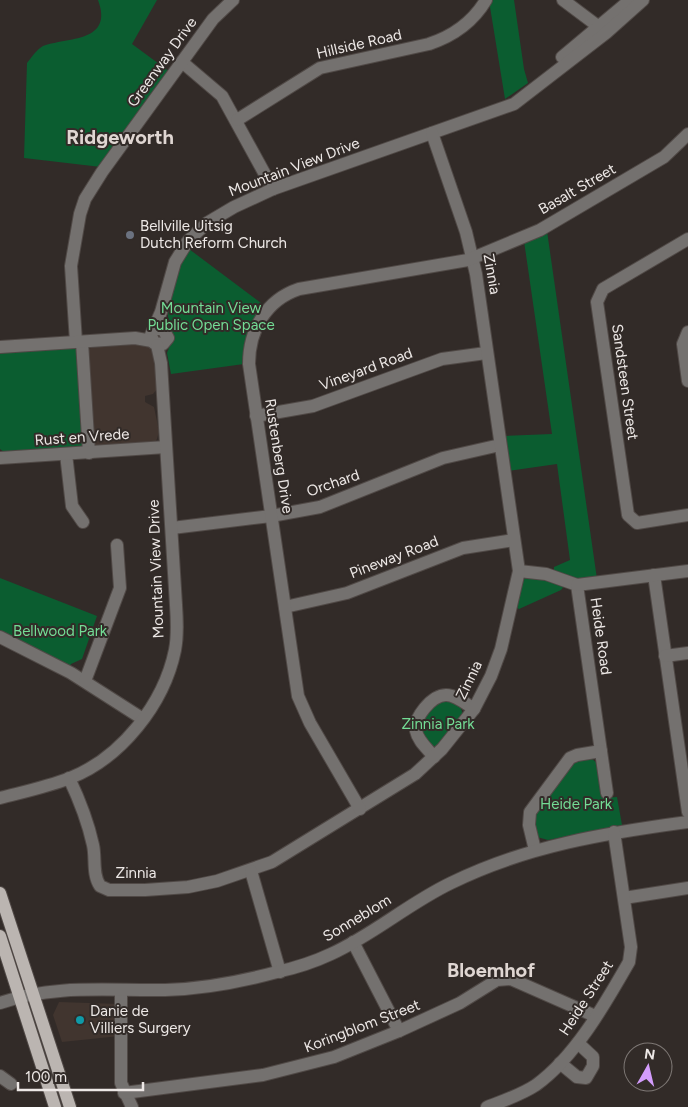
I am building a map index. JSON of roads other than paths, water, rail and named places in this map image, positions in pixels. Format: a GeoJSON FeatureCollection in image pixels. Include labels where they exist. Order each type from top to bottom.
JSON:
{"type":"FeatureCollection","features":[{"type":"Feature","properties":{"kind":"main road"},"geometry":{"type":"LineString","coordinates":[[0,893],[70,1107]]}},
{"type":"Feature","properties":{"kind":"main road"},"geometry":{"type":"LineString","coordinates":[[0,936],[55,1107]]}},
{"type":"Feature","properties":{"kind":"street","name":"Greenway Drive"},"geometry":{"type":"LineString","coordinates":[[89,453],[72,266],[82,206],[102,172],[213,19],[233,0]]}},
{"type":"Feature","properties":{"kind":"street","name":"Hillside Road"},"geometry":{"type":"LineString","coordinates":[[237,120],[320,68],[429,44],[445,38],[474,16],[486,0]]}},
{"type":"Feature","properties":{"kind":"street"},"geometry":{"type":"LineString","coordinates":[[563,0],[602,30]]}},
{"type":"Feature","properties":{"kind":"street","name":"Mountain View Drive"},"geometry":{"type":"LineString","coordinates":[[602,30],[630,0]]}},
{"type":"Feature","properties":{"kind":"street","name":"Mountain View Drive"},"geometry":{"type":"LineString","coordinates":[[0,798],[70,778],[108,755],[126,740],[143,719],[167,675],[176,643],[177,613],[158,337],[161,312],[175,262],[196,232],[220,214],[273,189],[491,113],[643,0]]}},
{"type":"Feature","properties":{"kind":"street"},"geometry":{"type":"LineString","coordinates":[[182,62],[216,90],[237,120],[273,189]]}},
{"type":"Feature","properties":{"kind":"street","name":"Zinnia"},"geometry":{"type":"LineString","coordinates":[[70,778],[91,836],[96,881],[103,888],[145,890],[188,887],[251,871],[285,856],[416,774],[434,757],[474,710],[491,676],[501,649],[519,571],[473,257],[432,134]]}},
{"type":"Feature","properties":{"kind":"street","name":"Basalt Street"},"geometry":{"type":"LineString","coordinates":[[473,257],[540,230],[664,157],[688,134]]}},
{"type":"Feature","properties":{"kind":"street","name":"Sandsteen Street"},"geometry":{"type":"LineString","coordinates":[[688,239],[603,289],[597,302],[628,515],[637,522],[688,514]]}},
{"type":"Feature","properties":{"kind":"street","name":"Rustenberg Drive"},"geometry":{"type":"LineString","coordinates":[[360,809],[300,704],[256,416],[249,364],[250,346],[258,322],[277,301],[299,289],[468,260],[473,257]]}},
{"type":"Feature","properties":{"kind":"street"},"geometry":{"type":"LineString","coordinates":[[688,332],[683,344],[688,381]]}},
{"type":"Feature","properties":{"kind":"street"},"geometry":{"type":"LineString","coordinates":[[0,347],[158,337]]}},
{"type":"Feature","properties":{"kind":"street","name":"Vineyard Road"},"geometry":{"type":"LineString","coordinates":[[256,416],[313,406],[442,359],[486,352]]}},
{"type":"Feature","properties":{"kind":"street","name":"Orchard"},"geometry":{"type":"LineString","coordinates":[[172,528],[271,516],[320,507],[443,458],[500,445]]}},
{"type":"Feature","properties":{"kind":"street","name":"Rust en Vrede"},"geometry":{"type":"LineString","coordinates":[[0,458],[166,447]]}},
{"type":"Feature","properties":{"kind":"street"},"geometry":{"type":"LineString","coordinates":[[66,454],[72,506],[83,522]]}},
{"type":"Feature","properties":{"kind":"street","name":"Pineway Road"},"geometry":{"type":"LineString","coordinates":[[285,606],[347,593],[463,548],[514,540]]}},
{"type":"Feature","properties":{"kind":"street"},"geometry":{"type":"LineString","coordinates":[[85,681],[120,588],[117,545]]}},
{"type":"Feature","properties":{"kind":"street","name":"Heide Road"},"geometry":{"type":"LineString","coordinates":[[519,571],[546,574],[577,585],[607,793]]}},
{"type":"Feature","properties":{"kind":"street"},"geometry":{"type":"LineString","coordinates":[[577,585],[688,571]]}},
{"type":"Feature","properties":{"kind":"street"},"geometry":{"type":"LineString","coordinates":[[654,575],[665,656],[683,736],[688,812]]}},
{"type":"Feature","properties":{"kind":"street"},"geometry":{"type":"LineString","coordinates":[[0,637],[85,681],[143,719]]}},
{"type":"Feature","properties":{"kind":"street"},"geometry":{"type":"LineString","coordinates":[[665,656],[688,653]]}},
{"type":"Feature","properties":{"kind":"street"},"geometry":{"type":"LineString","coordinates":[[434,757],[417,736],[415,725],[418,717],[435,698],[444,695],[455,697],[474,710]]}},
{"type":"Feature","properties":{"kind":"street"},"geometry":{"type":"LineString","coordinates":[[535,850],[528,821],[535,804],[570,758],[601,751]]}},
{"type":"Feature","properties":{"kind":"street","name":"Sonneblom"},"geometry":{"type":"LineString","coordinates":[[0,1003],[32,993],[165,990],[212,986],[280,972],[331,954],[424,897],[451,883],[535,850],[614,832],[688,822]]}},
{"type":"Feature","properties":{"kind":"street","name":"Heide Street"},"geometry":{"type":"LineString","coordinates":[[486,1107],[534,1086],[560,1063],[578,1043],[630,957],[631,947],[614,832]]}},
{"type":"Feature","properties":{"kind":"street"},"geometry":{"type":"LineString","coordinates":[[251,871],[280,972]]}},
{"type":"Feature","properties":{"kind":"street"},"geometry":{"type":"LineString","coordinates":[[624,898],[688,888]]}},
{"type":"Feature","properties":{"kind":"street"},"geometry":{"type":"LineString","coordinates":[[353,942],[399,1031]]}},
{"type":"Feature","properties":{"kind":"street","name":"Koringblom Street"},"geometry":{"type":"LineString","coordinates":[[124,1093],[263,1076],[334,1057],[399,1031],[460,1003],[503,978],[511,979],[595,1016]]}},
{"type":"Feature","properties":{"kind":"street"},"geometry":{"type":"LineString","coordinates":[[121,990],[120,1080],[124,1093],[132,1107]]}},
{"type":"Feature","properties":{"kind":"street"},"geometry":{"type":"LineString","coordinates":[[560,1063],[577,1078],[586,1078],[593,1066],[593,1057],[578,1043]]}},
{"type":"Feature","properties":{"kind":"street"},"geometry":{"type":"LineString","coordinates":[[0,1076],[11,1084]]}},
{"type":"Feature","properties":{"kind":"place","name":"Bellville Uitsig Dutch Reform Church"},"geometry":{"type":"Point","coordinates":[130,235]}},
{"type":"Feature","properties":{"kind":"place","name":"Danie de Villiers Surgery"},"geometry":{"type":"Point","coordinates":[80,1020]}},
{"type":"Feature","properties":{"kind":"district","name":"Ridgeworth"},"geometry":{"type":"Point","coordinates":[120,137]}},
{"type":"Feature","properties":{"kind":"district","name":"Bloemhof"},"geometry":{"type":"Point","coordinates":[491,970]}},
{"type":"Feature","properties":{"kind":"park label","name":"Mountain View Public Open Space"},"geometry":{"type":"Point","coordinates":[211,316]}},
{"type":"Feature","properties":{"kind":"park label","name":"Bellwood Park"},"geometry":{"type":"Point","coordinates":[60,631]}},
{"type":"Feature","properties":{"kind":"park label","name":"Zinnia Park"},"geometry":{"type":"Point","coordinates":[438,724]}},
{"type":"Feature","properties":{"kind":"park label","name":"Heide Park"},"geometry":{"type":"Point","coordinates":[576,804]}}]}
